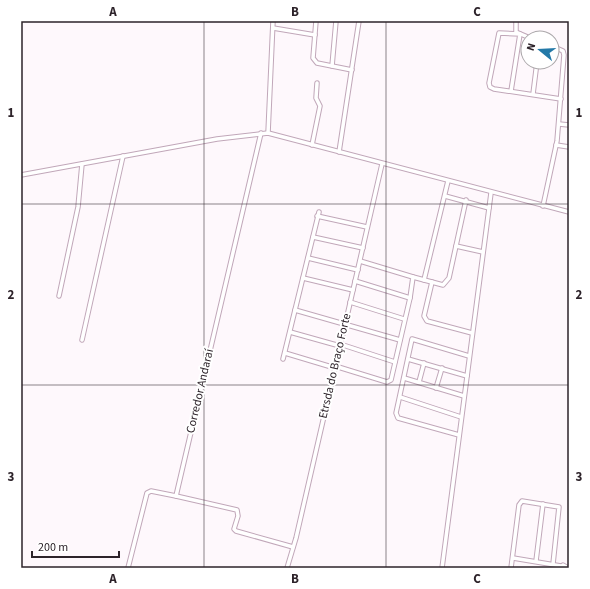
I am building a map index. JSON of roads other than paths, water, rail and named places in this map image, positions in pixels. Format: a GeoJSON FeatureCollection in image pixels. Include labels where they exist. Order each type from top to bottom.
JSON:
{"type":"FeatureCollection","features":[{"type":"Feature","properties":{"kind":"street"},"geometry":{"type":"LineString","coordinates":[[268,133],[273,21]]}},
{"type":"Feature","properties":{"kind":"street"},"geometry":{"type":"LineString","coordinates":[[316,21],[313,58],[317,63],[352,70]]}},
{"type":"Feature","properties":{"kind":"street"},"geometry":{"type":"LineString","coordinates":[[332,66],[336,21]]}},
{"type":"Feature","properties":{"kind":"street"},"geometry":{"type":"LineString","coordinates":[[339,152],[359,21]]}},
{"type":"Feature","properties":{"kind":"street"},"geometry":{"type":"LineString","coordinates":[[516,21],[515,31],[520,34]]}},
{"type":"Feature","properties":{"kind":"street"},"geometry":{"type":"LineString","coordinates":[[273,28],[315,35]]}},
{"type":"Feature","properties":{"kind":"street"},"geometry":{"type":"LineString","coordinates":[[520,34],[502,33],[498,35],[489,84],[494,89],[561,99]]}},
{"type":"Feature","properties":{"kind":"street"},"geometry":{"type":"LineString","coordinates":[[511,91],[520,34]]}},
{"type":"Feature","properties":{"kind":"street"},"geometry":{"type":"LineString","coordinates":[[543,206],[559,124],[564,55],[563,51],[560,50]]}},
{"type":"Feature","properties":{"kind":"street"},"geometry":{"type":"LineString","coordinates":[[533,94],[536,70]]}},
{"type":"Feature","properties":{"kind":"street"},"geometry":{"type":"LineString","coordinates":[[312,145],[320,106],[316,98],[317,83]]}},
{"type":"Feature","properties":{"kind":"street"},"geometry":{"type":"LineString","coordinates":[[559,124],[569,125]]}},
{"type":"Feature","properties":{"kind":"street","name":"Corredor Andaraí"},"geometry":{"type":"LineString","coordinates":[[176,496],[261,133]]}},
{"type":"Feature","properties":{"kind":"street"},"geometry":{"type":"LineString","coordinates":[[21,175],[123,156],[268,133],[491,193],[569,212]]}},
{"type":"Feature","properties":{"kind":"street"},"geometry":{"type":"LineString","coordinates":[[556,145],[569,147]]}},
{"type":"Feature","properties":{"kind":"street"},"geometry":{"type":"LineString","coordinates":[[82,340],[123,156]]}},
{"type":"Feature","properties":{"kind":"street"},"geometry":{"type":"LineString","coordinates":[[58,296],[78,207],[82,164]]}},
{"type":"Feature","properties":{"kind":"street","name":"Etrsda do Braço Forte"},"geometry":{"type":"LineString","coordinates":[[287,568],[382,164]]}},
{"type":"Feature","properties":{"kind":"street"},"geometry":{"type":"LineString","coordinates":[[424,280],[448,181]]}},
{"type":"Feature","properties":{"kind":"street"},"geometry":{"type":"LineString","coordinates":[[442,568],[491,193]]}},
{"type":"Feature","properties":{"kind":"street"},"geometry":{"type":"LineString","coordinates":[[445,196],[466,200],[489,208]]}},
{"type":"Feature","properties":{"kind":"street"},"geometry":{"type":"LineString","coordinates":[[360,261],[443,285],[447,283],[466,200]]}},
{"type":"Feature","properties":{"kind":"street"},"geometry":{"type":"LineString","coordinates":[[284,359],[318,214],[367,227]]}},
{"type":"Feature","properties":{"kind":"street"},"geometry":{"type":"LineString","coordinates":[[312,237],[362,248]]}},
{"type":"Feature","properties":{"kind":"street"},"geometry":{"type":"LineString","coordinates":[[456,246],[483,252]]}},
{"type":"Feature","properties":{"kind":"street"},"geometry":{"type":"LineString","coordinates":[[308,258],[358,270]]}},
{"type":"Feature","properties":{"kind":"street"},"geometry":{"type":"LineString","coordinates":[[285,353],[387,382],[391,380],[410,298],[413,277]]}},
{"type":"Feature","properties":{"kind":"street"},"geometry":{"type":"LineString","coordinates":[[303,278],[353,290]]}},
{"type":"Feature","properties":{"kind":"street"},"geometry":{"type":"LineString","coordinates":[[355,281],[410,298]]}},
{"type":"Feature","properties":{"kind":"street"},"geometry":{"type":"LineString","coordinates":[[432,282],[424,316],[427,321],[472,333]]}},
{"type":"Feature","properties":{"kind":"street"},"geometry":{"type":"LineString","coordinates":[[350,302],[404,319]]}},
{"type":"Feature","properties":{"kind":"street"},"geometry":{"type":"LineString","coordinates":[[295,310],[400,340]]}},
{"type":"Feature","properties":{"kind":"street"},"geometry":{"type":"LineString","coordinates":[[290,332],[340,345],[395,362]]}},
{"type":"Feature","properties":{"kind":"street"},"geometry":{"type":"LineString","coordinates":[[459,435],[398,418],[396,413],[412,339],[469,356]]}},
{"type":"Feature","properties":{"kind":"street"},"geometry":{"type":"LineString","coordinates":[[408,359],[467,376]]}},
{"type":"Feature","properties":{"kind":"street"},"geometry":{"type":"LineString","coordinates":[[419,382],[424,364]]}},
{"type":"Feature","properties":{"kind":"street"},"geometry":{"type":"LineString","coordinates":[[436,388],[442,368]]}},
{"type":"Feature","properties":{"kind":"street"},"geometry":{"type":"LineString","coordinates":[[404,378],[464,396]]}},
{"type":"Feature","properties":{"kind":"street"},"geometry":{"type":"LineString","coordinates":[[400,397],[461,417]]}},
{"type":"Feature","properties":{"kind":"street"},"geometry":{"type":"LineString","coordinates":[[128,568],[147,493],[151,491],[237,510],[238,513],[234,529],[236,531],[293,547]]}},
{"type":"Feature","properties":{"kind":"street"},"geometry":{"type":"LineString","coordinates":[[511,568],[520,502],[560,507],[553,564]]}},
{"type":"Feature","properties":{"kind":"street"},"geometry":{"type":"LineString","coordinates":[[536,562],[543,504]]}},
{"type":"Feature","properties":{"kind":"street"},"geometry":{"type":"LineString","coordinates":[[513,558],[553,564],[560,567],[565,565],[568,568]]}}]}
